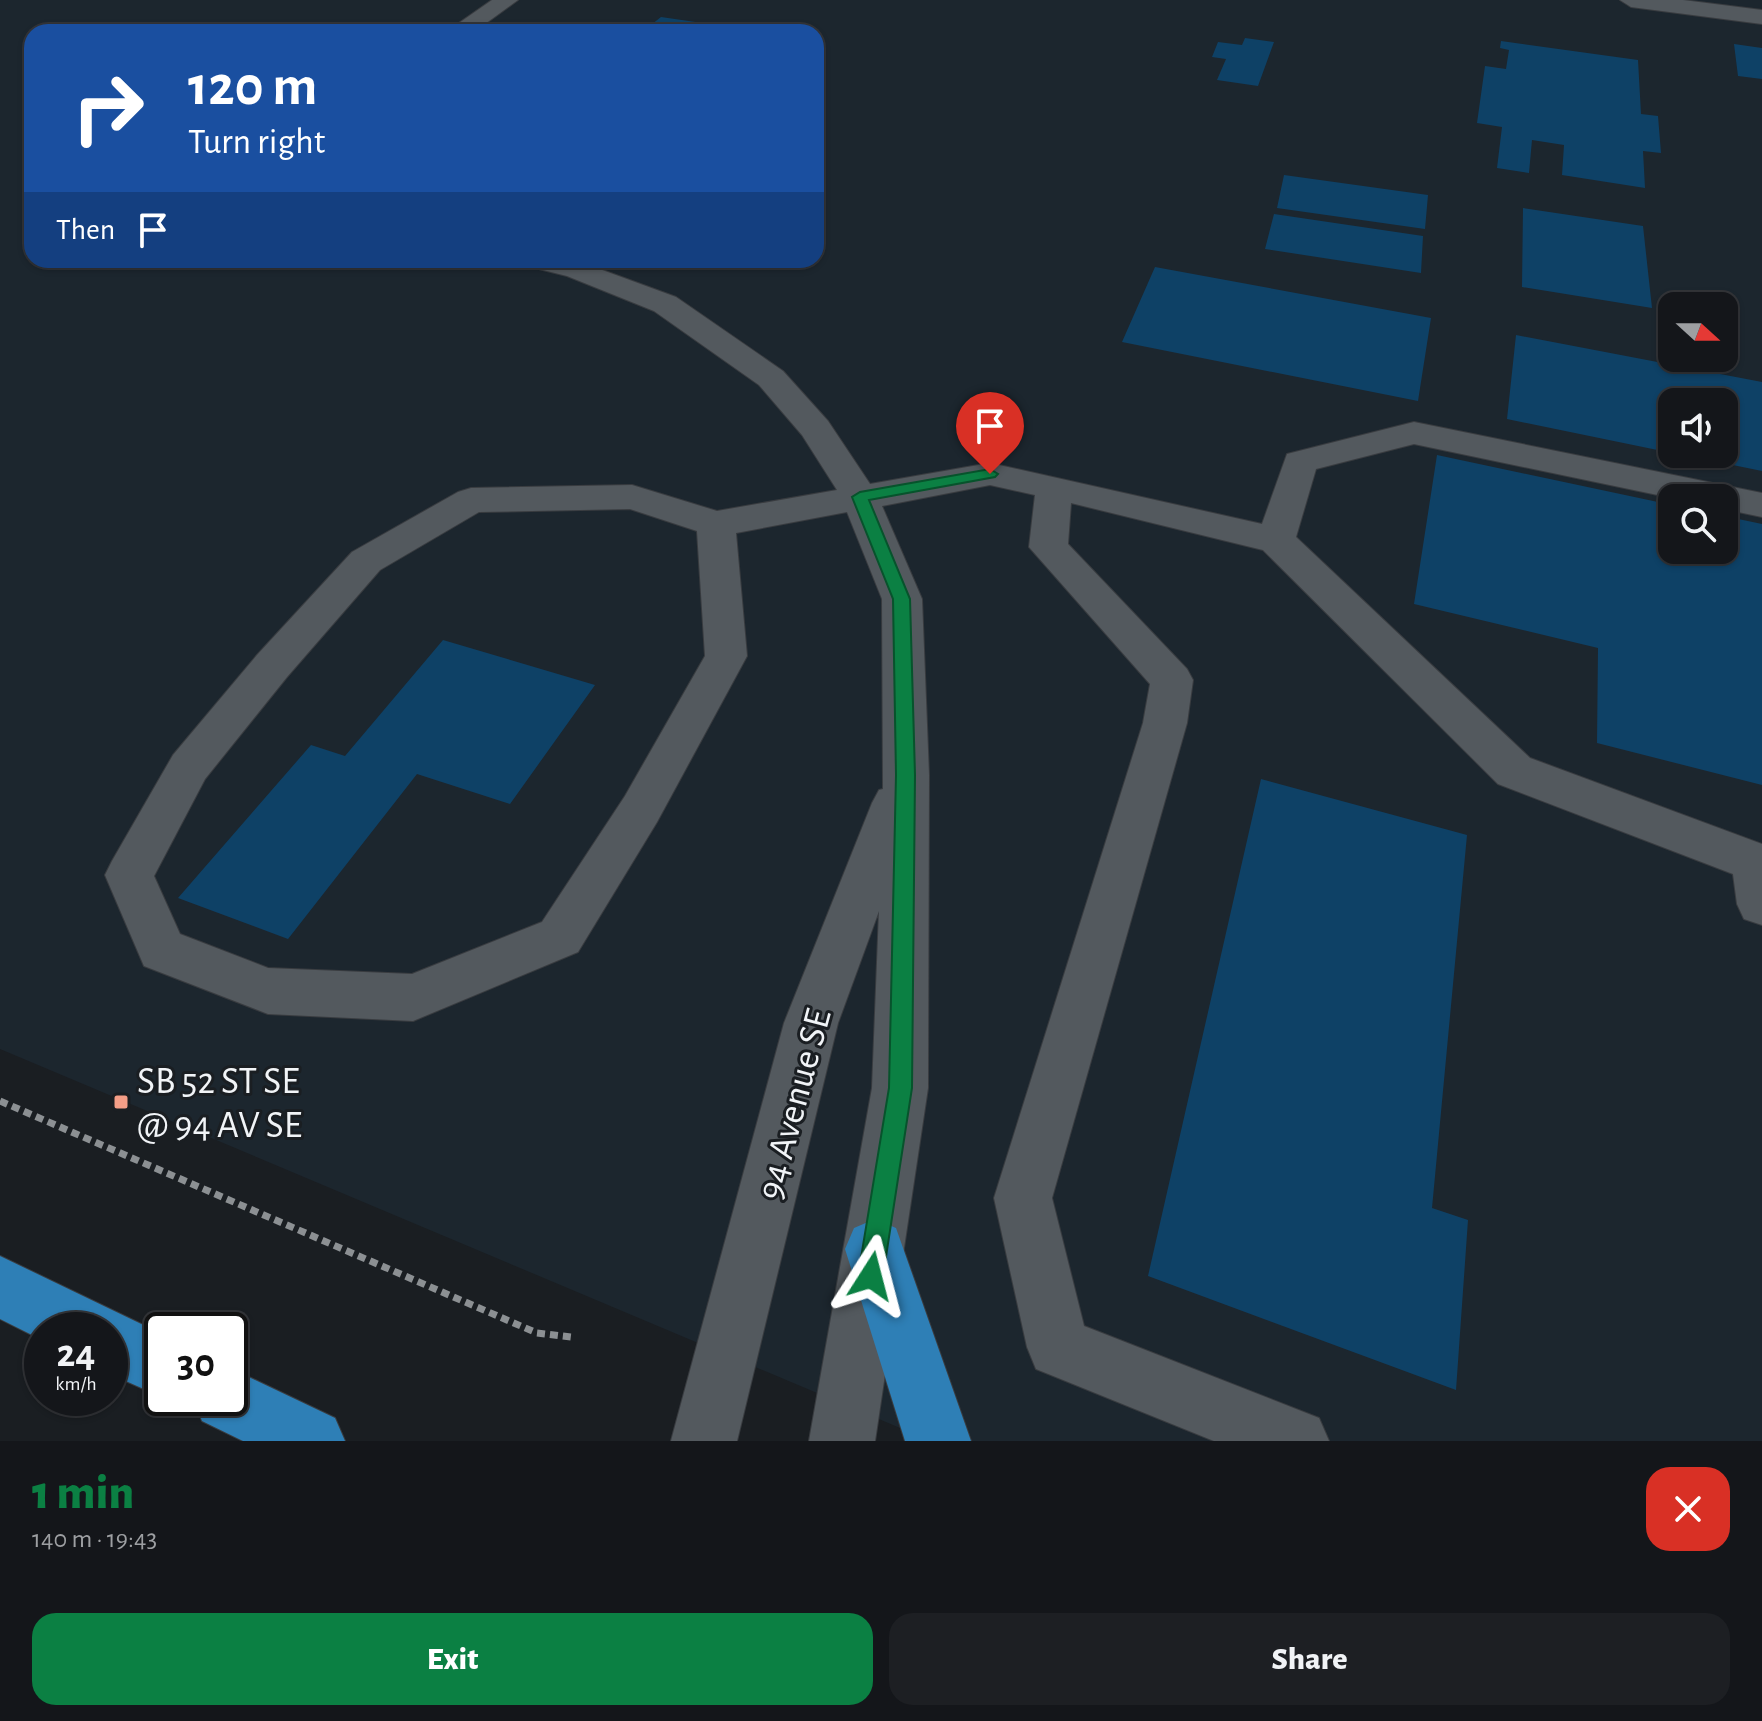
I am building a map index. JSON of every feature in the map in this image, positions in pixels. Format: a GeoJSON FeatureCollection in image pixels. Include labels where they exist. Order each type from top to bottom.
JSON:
{"type":"FeatureCollection","features":[{"type":"Feature","properties":{"kind":"main road"},"geometry":{"type":"LineString","coordinates":[[875,1249],[938,1441]]}},
{"type":"Feature","properties":{"kind":"main road"},"geometry":{"type":"LineString","coordinates":[[0,1286],[52,1312]]}},
{"type":"Feature","properties":{"kind":"main road"},"geometry":{"type":"LineString","coordinates":[[248,1409],[312,1441]]}},
{"type":"Feature","properties":{"kind":"street"},"geometry":{"type":"LineString","coordinates":[[470,24],[507,0]]}},
{"type":"Feature","properties":{"kind":"street"},"geometry":{"type":"LineString","coordinates":[[1631,0],[1762,17]]}},
{"type":"Feature","properties":{"kind":"street","name":"94 Avenue SE"},"geometry":{"type":"LineString","coordinates":[[570,268],[665,304],[771,378],[816,429],[860,497],[902,599],[906,775],[900,1088],[842,1441]]}},
{"type":"Feature","properties":{"kind":"street"},"geometry":{"type":"LineString","coordinates":[[1276,540],[1300,462],[1414,433],[1762,505]]}},
{"type":"Feature","properties":{"kind":"street"},"geometry":{"type":"LineString","coordinates":[[716,524],[726,656],[641,809],[560,937],[413,998],[268,991],[162,950],[129,875],[189,767],[366,561],[471,500],[632,497],[716,524],[990,474],[1276,540],[1514,771],[1760,876]]}},
{"type":"Feature","properties":{"kind":"street"},"geometry":{"type":"LineString","coordinates":[[1054,487],[1048,547],[1172,680],[1165,723],[1023,1198],[1058,1347],[1296,1441]]}},
{"type":"Feature","properties":{"kind":"street","name":"94 Avenue SE"},"geometry":{"type":"LineString","coordinates":[[704,1441],[811,1023],[906,775]]}},
{"type":"Feature","properties":{"kind":"path"},"geometry":{"type":"LineString","coordinates":[[0,1101],[537,1333],[571,1337]]}},
{"type":"Feature","properties":{"kind":"shaded area"},"geometry":{"type":"Polygon","coordinates":[[[0,0],[1762,0],[1762,1441],[931,1441],[0,1049],[0,0]]]}},
{"type":"Feature","properties":{"kind":"building"},"geometry":{"type":"Polygon","coordinates":[[[661,17],[709,24],[652,24],[661,17]]]}},
{"type":"Feature","properties":{"kind":"building"},"geometry":{"type":"Polygon","coordinates":[[[1245,38],[1274,42],[1258,86],[1217,80],[1226,59],[1212,57],[1218,42],[1242,45],[1245,38]]]}},
{"type":"Feature","properties":{"kind":"building"},"geometry":{"type":"Polygon","coordinates":[[[1501,41],[1638,60],[1641,114],[1658,116],[1661,153],[1643,151],[1645,188],[1562,175],[1564,145],[1532,140],[1529,173],[1497,168],[1502,127],[1477,123],[1485,66],[1506,69],[1509,50],[1500,48],[1501,41]]]}},
{"type":"Feature","properties":{"kind":"building"},"geometry":{"type":"Polygon","coordinates":[[[1734,44],[1762,48],[1762,79],[1738,76],[1734,44]]]}},
{"type":"Feature","properties":{"kind":"building"},"geometry":{"type":"Polygon","coordinates":[[[1284,175],[1428,195],[1425,229],[1277,208],[1284,175]]]}},
{"type":"Feature","properties":{"kind":"building"},"geometry":{"type":"Polygon","coordinates":[[[1523,208],[1643,226],[1652,308],[1522,287],[1523,208]]]}},
{"type":"Feature","properties":{"kind":"building"},"geometry":{"type":"Polygon","coordinates":[[[1274,214],[1423,236],[1421,273],[1265,249],[1274,214]]]}},
{"type":"Feature","properties":{"kind":"building"},"geometry":{"type":"Polygon","coordinates":[[[1155,267],[1431,318],[1418,401],[1122,342],[1155,267]]]}},
{"type":"Feature","properties":{"kind":"building"},"geometry":{"type":"Polygon","coordinates":[[[1516,335],[1658,362],[1658,372],[1710,372],[1762,382],[1762,471],[1738,466],[1738,388],[1658,388],[1658,450],[1507,419],[1516,335]]]}},
{"type":"Feature","properties":{"kind":"building"},"geometry":{"type":"Polygon","coordinates":[[[1437,455],[1658,502],[1658,564],[1738,564],[1738,519],[1762,524],[1762,785],[1597,743],[1598,648],[1414,604],[1437,455]]]}},
{"type":"Feature","properties":{"kind":"building"},"geometry":{"type":"Polygon","coordinates":[[[443,640],[595,685],[510,804],[417,774],[288,939],[178,898],[311,745],[345,756],[443,640]]]}},
{"type":"Feature","properties":{"kind":"building"},"geometry":{"type":"Polygon","coordinates":[[[1261,779],[1467,835],[1432,1208],[1468,1220],[1456,1390],[1148,1276],[1261,779]]]}},
{"type":"Feature","properties":{"kind":"place","name":"SB 52 ST SE @ 94 AV SE"},"geometry":{"type":"Point","coordinates":[121,1102]}},
{"type":"Feature","properties":{"kind":"route"},"geometry":{"type":"LineString","coordinates":[[871,1276],[900,1088],[906,775],[902,599],[860,497],[990,474]]}}]}
